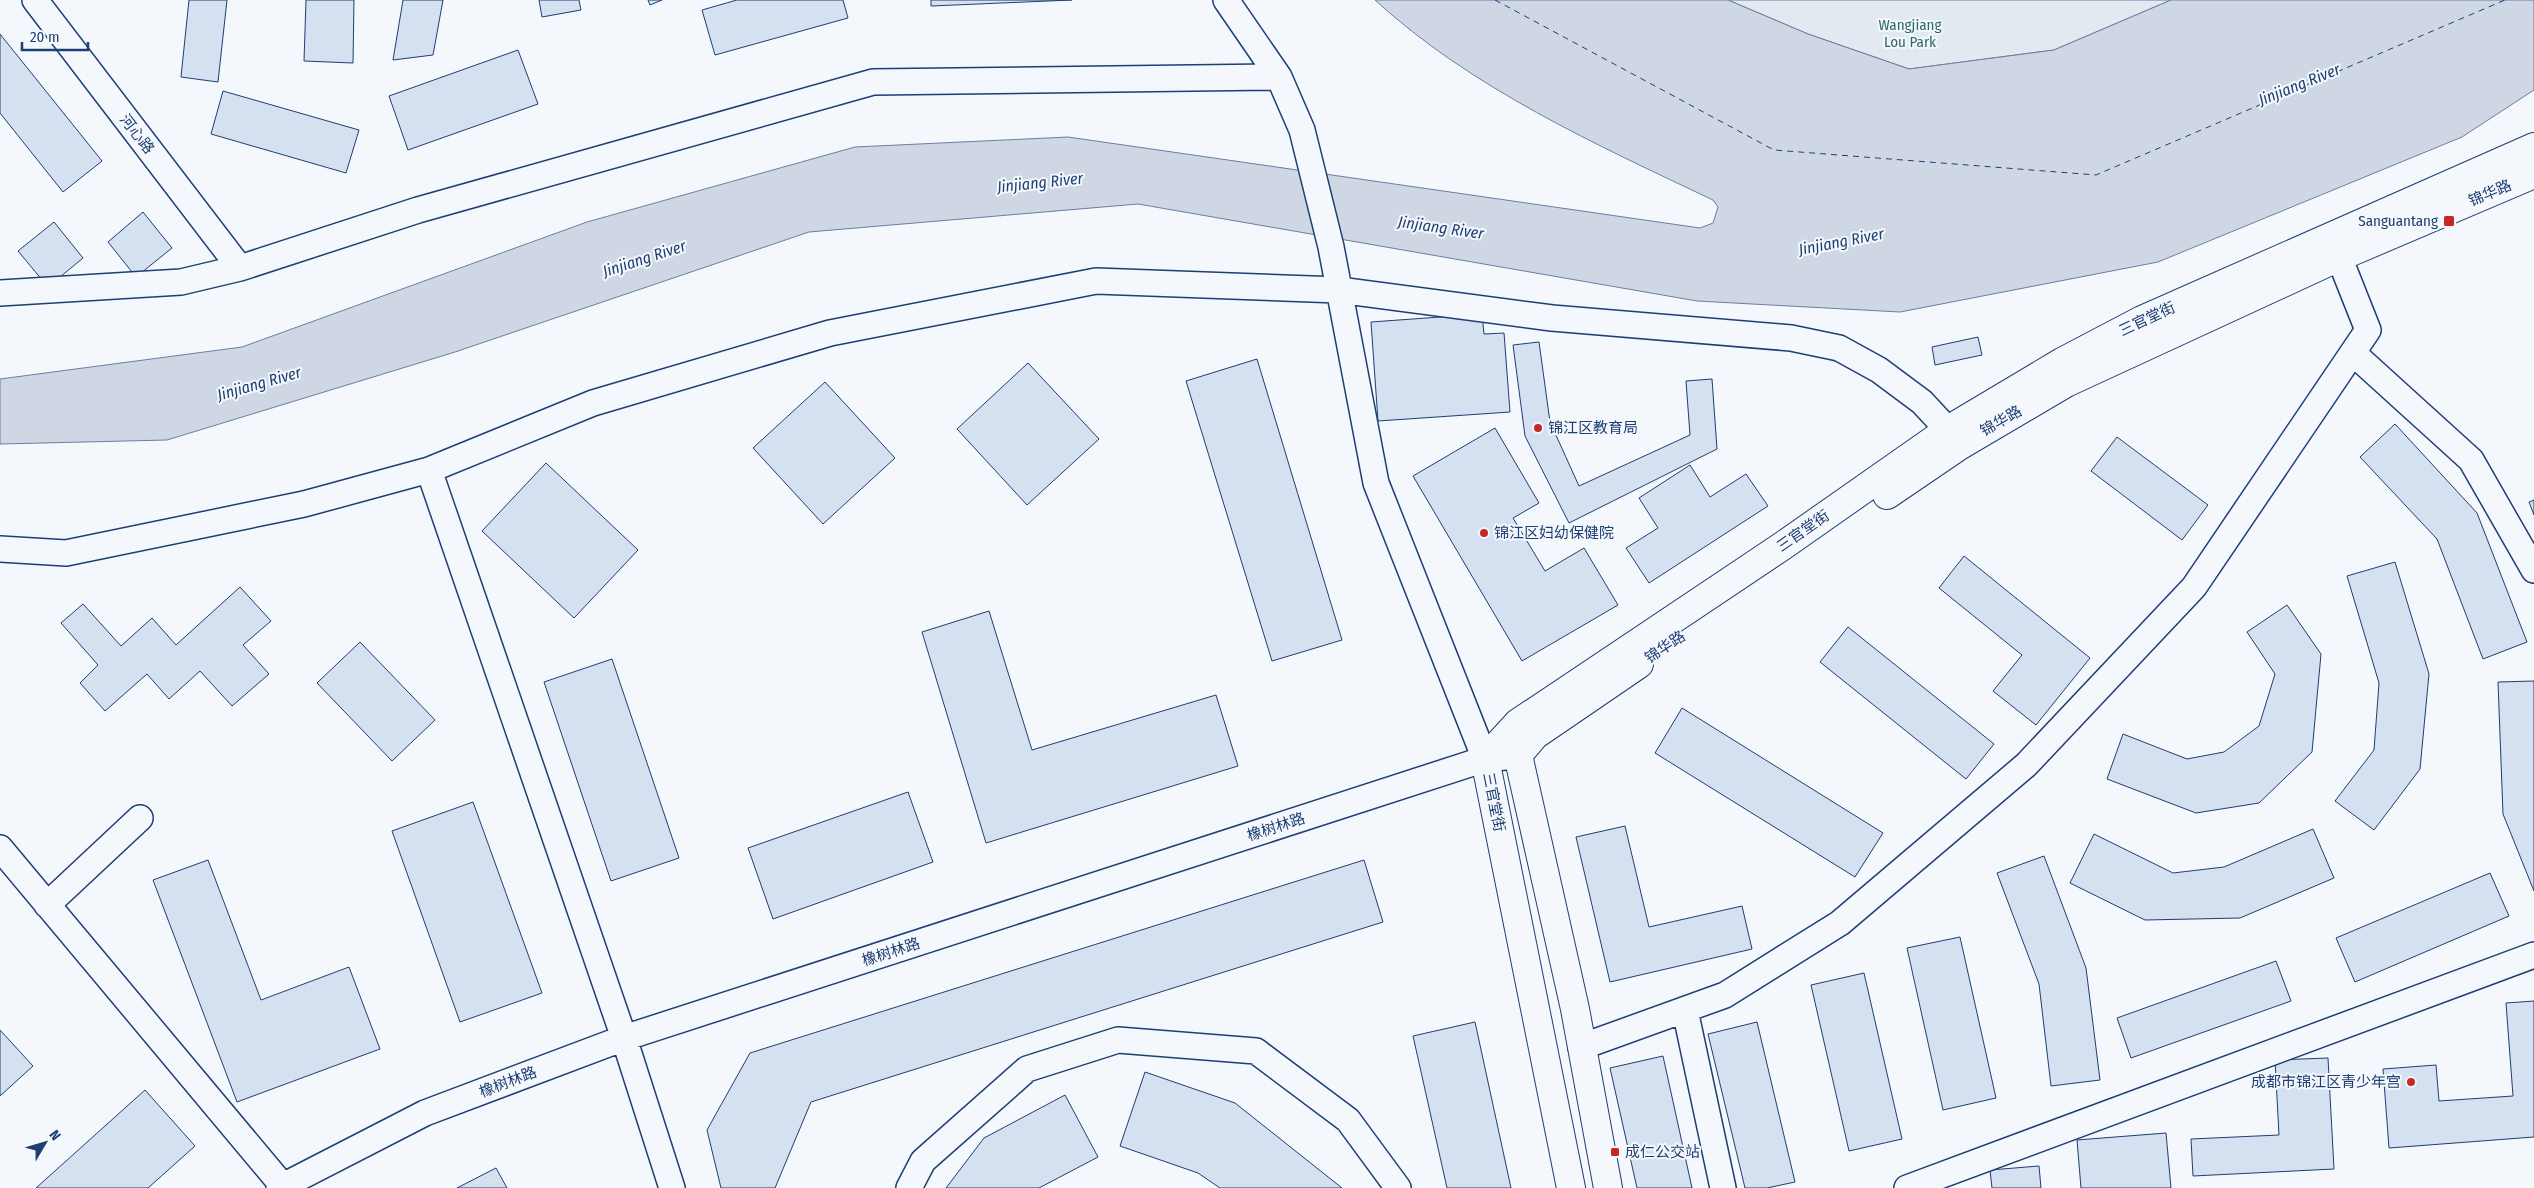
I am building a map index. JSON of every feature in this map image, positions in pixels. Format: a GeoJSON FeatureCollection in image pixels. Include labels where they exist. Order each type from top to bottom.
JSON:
{"type":"FeatureCollection","features":[{"type":"Feature","properties":{"kind":"main road","name":"三官堂街"},"geometry":{"type":"LineString","coordinates":[[1571,1188],[1486,759],[1518,723],[1781,547],[1953,438],[2062,362],[2142,320],[2534,147]]}},
{"type":"Feature","properties":{"kind":"main road","name":"锦华路"},"geometry":{"type":"LineString","coordinates":[[1518,755],[1535,735],[1953,438],[2338,257],[2534,174]]}},
{"type":"Feature","properties":{"kind":"main road"},"geometry":{"type":"LineString","coordinates":[[1518,755],[1575,1009],[1608,1188]]}},
{"type":"Feature","properties":{"kind":"street","name":"河心路"},"geometry":{"type":"LineString","coordinates":[[34,0],[240,268]]}},
{"type":"Feature","properties":{"kind":"street"},"geometry":{"type":"LineString","coordinates":[[1226,0],[1279,77],[1302,130],[1331,247],[1376,483],[1486,759]]}},
{"type":"Feature","properties":{"kind":"street"},"geometry":{"type":"LineString","coordinates":[[0,293],[181,282],[240,268],[418,210],[873,82],[1279,77]]}},
{"type":"Feature","properties":{"kind":"street"},"geometry":{"type":"LineString","coordinates":[[1581,1047],[1725,996],[1840,924],[2026,765],[2194,587],[2368,330],[2338,257]]}},
{"type":"Feature","properties":{"kind":"street"},"geometry":{"type":"LineString","coordinates":[[0,549],[66,554],[304,504],[429,470],[593,403],[830,333],[1096,282],[1339,290],[1552,318],[1791,338],[1839,348],[1879,370],[1922,402],[1953,438]]}},
{"type":"Feature","properties":{"kind":"street"},"geometry":{"type":"LineString","coordinates":[[2353,353],[2471,460],[2534,570]]}},
{"type":"Feature","properties":{"kind":"street"},"geometry":{"type":"LineString","coordinates":[[429,470],[624,1038],[672,1188]]}},
{"type":"Feature","properties":{"kind":"street","name":"橡树林路"},"geometry":{"type":"LineString","coordinates":[[280,1187],[424,1114],[624,1038],[1486,759],[1518,755]]}},
{"type":"Feature","properties":{"kind":"street"},"geometry":{"type":"LineString","coordinates":[[47,905],[140,818]]}},
{"type":"Feature","properties":{"kind":"street"},"geometry":{"type":"LineString","coordinates":[[0,848],[280,1187]]}},
{"type":"Feature","properties":{"kind":"street"},"geometry":{"type":"LineString","coordinates":[[1907,1188],[2534,955]]}},
{"type":"Feature","properties":{"kind":"street"},"geometry":{"type":"LineString","coordinates":[[1685,1010],[1723,1188]]}},
{"type":"Feature","properties":{"kind":"street"},"geometry":{"type":"LineString","coordinates":[[909,1188],[923,1161],[1027,1069],[1118,1040],[1256,1051],[1348,1120],[1398,1188]]}},
{"type":"Feature","properties":{"kind":"green space","name":"Wangjiang Lou Park"},"geometry":{"type":"Polygon","coordinates":[[[1728,0],[2171,0],[2054,50],[1909,69],[1808,34],[1728,0]]]}},
{"type":"Feature","properties":{"kind":"water","name":"Jinjiang River"},"geometry":{"type":"Polygon","coordinates":[[[1375,0],[1728,0],[1808,34],[1909,69],[2054,50],[2171,0],[2534,0],[2534,90],[2462,137],[2158,262],[1900,312],[1697,301],[1138,204],[809,232],[455,352],[167,440],[0,444],[0,379],[242,347],[587,222],[855,147],[1068,137],[1700,228],[1713,223],[1718,207],[1713,200],[1580,136],[1536,112],[1452,61],[1412,32],[1375,0]]]}},
{"type":"Feature","properties":{"kind":"building"},"geometry":{"type":"Polygon","coordinates":[[[189,0],[227,0],[218,82],[181,77],[189,0]]]}},
{"type":"Feature","properties":{"kind":"building"},"geometry":{"type":"Polygon","coordinates":[[[306,0],[354,0],[353,63],[304,61],[306,0]]]}},
{"type":"Feature","properties":{"kind":"building"},"geometry":{"type":"Polygon","coordinates":[[[403,0],[443,0],[433,55],[393,60],[403,0]]]}},
{"type":"Feature","properties":{"kind":"building"},"geometry":{"type":"Polygon","coordinates":[[[539,0],[579,0],[581,10],[542,17],[539,0]]]}},
{"type":"Feature","properties":{"kind":"building"},"geometry":{"type":"Polygon","coordinates":[[[648,0],[662,0],[650,5],[648,0]]]}},
{"type":"Feature","properties":{"kind":"building"},"geometry":{"type":"Polygon","coordinates":[[[737,0],[843,0],[848,18],[715,55],[702,10],[737,0]]]}},
{"type":"Feature","properties":{"kind":"building"},"geometry":{"type":"Polygon","coordinates":[[[931,0],[1072,0],[931,6],[931,0]]]}},
{"type":"Feature","properties":{"kind":"building"},"geometry":{"type":"Polygon","coordinates":[[[0,34],[102,161],[63,192],[0,113],[0,34]]]}},
{"type":"Feature","properties":{"kind":"building"},"geometry":{"type":"Polygon","coordinates":[[[518,50],[538,104],[408,150],[389,96],[518,50]]]}},
{"type":"Feature","properties":{"kind":"building"},"geometry":{"type":"Polygon","coordinates":[[[223,91],[359,130],[346,173],[211,134],[223,91]]]}},
{"type":"Feature","properties":{"kind":"building"},"geometry":{"type":"Polygon","coordinates":[[[143,212],[172,248],[136,277],[108,242],[143,212]]]}},
{"type":"Feature","properties":{"kind":"building"},"geometry":{"type":"Polygon","coordinates":[[[54,222],[83,258],[48,287],[18,251],[54,222]]]}},
{"type":"Feature","properties":{"kind":"building"},"geometry":{"type":"Polygon","coordinates":[[[1482,314],[1484,334],[1504,333],[1510,412],[1378,421],[1371,322],[1482,314]]]}},
{"type":"Feature","properties":{"kind":"building"},"geometry":{"type":"Polygon","coordinates":[[[1978,337],[1982,355],[1935,365],[1932,347],[1978,337]]]}},
{"type":"Feature","properties":{"kind":"building","name":"锦江区教育局"},"geometry":{"type":"Polygon","coordinates":[[[1539,342],[1550,422],[1579,486],[1690,435],[1686,381],[1712,379],[1717,449],[1569,523],[1525,436],[1513,345],[1539,342]]]}},
{"type":"Feature","properties":{"kind":"building"},"geometry":{"type":"Polygon","coordinates":[[[1257,359],[1342,640],[1272,661],[1186,381],[1257,359]]]}},
{"type":"Feature","properties":{"kind":"building"},"geometry":{"type":"Polygon","coordinates":[[[1028,363],[1099,439],[1027,505],[957,429],[1028,363]]]}},
{"type":"Feature","properties":{"kind":"building"},"geometry":{"type":"Polygon","coordinates":[[[825,382],[895,458],[823,524],[753,448],[825,382]]]}},
{"type":"Feature","properties":{"kind":"building"},"geometry":{"type":"Polygon","coordinates":[[[2395,424],[2477,513],[2527,642],[2483,659],[2437,539],[2360,457],[2395,424]]]}},
{"type":"Feature","properties":{"kind":"building","name":"锦江区妇幼保健院"},"geometry":{"type":"Polygon","coordinates":[[[1495,428],[1539,503],[1513,518],[1545,571],[1584,548],[1618,605],[1522,661],[1413,476],[1495,428]]]}},
{"type":"Feature","properties":{"kind":"building"},"geometry":{"type":"Polygon","coordinates":[[[2117,437],[2208,505],[2182,540],[2091,471],[2117,437]]]}},
{"type":"Feature","properties":{"kind":"building"},"geometry":{"type":"Polygon","coordinates":[[[546,463],[638,550],[574,618],[482,531],[546,463]]]}},
{"type":"Feature","properties":{"kind":"building"},"geometry":{"type":"Polygon","coordinates":[[[1690,465],[1710,497],[1746,474],[1768,506],[1649,583],[1626,548],[1658,528],[1639,498],[1690,465]]]}},
{"type":"Feature","properties":{"kind":"building"},"geometry":{"type":"Polygon","coordinates":[[[2534,500],[2534,515],[2529,502],[2534,500]]]}},
{"type":"Feature","properties":{"kind":"building"},"geometry":{"type":"Polygon","coordinates":[[[1964,556],[2090,658],[2036,725],[1993,691],[2022,655],[1939,588],[1964,556]]]}},
{"type":"Feature","properties":{"kind":"building"},"geometry":{"type":"Polygon","coordinates":[[[2395,562],[2429,674],[2420,769],[2374,830],[2335,801],[2374,750],[2379,683],[2347,576],[2395,562]]]}},
{"type":"Feature","properties":{"kind":"building"},"geometry":{"type":"Polygon","coordinates":[[[240,587],[271,621],[243,645],[269,674],[232,706],[200,671],[169,699],[147,674],[105,711],[80,683],[98,665],[61,623],[83,604],[121,646],[152,618],[176,645],[240,587]]]}},
{"type":"Feature","properties":{"kind":"building"},"geometry":{"type":"Polygon","coordinates":[[[2287,605],[2321,654],[2312,752],[2259,803],[2196,813],[2107,779],[2123,734],[2187,759],[2224,752],[2259,726],[2275,674],[2247,632],[2287,605]]]}},
{"type":"Feature","properties":{"kind":"building"},"geometry":{"type":"Polygon","coordinates":[[[989,611],[1032,750],[1216,695],[1238,766],[986,843],[922,632],[989,611]]]}},
{"type":"Feature","properties":{"kind":"building"},"geometry":{"type":"Polygon","coordinates":[[[1848,627],[1994,744],[1966,779],[1820,662],[1848,627]]]}},
{"type":"Feature","properties":{"kind":"building"},"geometry":{"type":"Polygon","coordinates":[[[360,642],[435,720],[392,761],[317,683],[360,642]]]}},
{"type":"Feature","properties":{"kind":"building"},"geometry":{"type":"Polygon","coordinates":[[[612,659],[679,858],[611,881],[544,682],[612,659]]]}},
{"type":"Feature","properties":{"kind":"building"},"geometry":{"type":"Polygon","coordinates":[[[2534,681],[2534,891],[2503,814],[2498,682],[2534,681]]]}},
{"type":"Feature","properties":{"kind":"building"},"geometry":{"type":"Polygon","coordinates":[[[1682,708],[1883,833],[1855,877],[1655,753],[1682,708]]]}},
{"type":"Feature","properties":{"kind":"building"},"geometry":{"type":"Polygon","coordinates":[[[908,792],[933,862],[773,919],[748,848],[908,792]]]}},
{"type":"Feature","properties":{"kind":"building"},"geometry":{"type":"Polygon","coordinates":[[[473,802],[542,993],[460,1022],[392,831],[473,802]]]}},
{"type":"Feature","properties":{"kind":"building"},"geometry":{"type":"Polygon","coordinates":[[[1625,826],[1649,927],[1742,906],[1752,949],[1610,982],[1576,837],[1625,826]]]}},
{"type":"Feature","properties":{"kind":"building"},"geometry":{"type":"Polygon","coordinates":[[[2313,829],[2334,878],[2240,918],[2145,920],[2070,883],[2094,834],[2173,873],[2224,867],[2313,829]]]}},
{"type":"Feature","properties":{"kind":"building"},"geometry":{"type":"Polygon","coordinates":[[[2044,856],[2086,968],[2100,1080],[2051,1086],[2039,984],[1997,873],[2044,856]]]}},
{"type":"Feature","properties":{"kind":"building"},"geometry":{"type":"Polygon","coordinates":[[[208,860],[261,1000],[349,967],[380,1049],[237,1102],[153,880],[208,860]]]}},
{"type":"Feature","properties":{"kind":"building"},"geometry":{"type":"Polygon","coordinates":[[[1364,860],[1383,922],[811,1102],[775,1188],[721,1188],[707,1130],[750,1053],[1364,860]]]}},
{"type":"Feature","properties":{"kind":"building"},"geometry":{"type":"Polygon","coordinates":[[[2490,873],[2509,916],[2355,982],[2336,938],[2490,873]]]}},
{"type":"Feature","properties":{"kind":"building"},"geometry":{"type":"Polygon","coordinates":[[[1960,937],[1996,1098],[1943,1110],[1907,948],[1960,937]]]}},
{"type":"Feature","properties":{"kind":"building"},"geometry":{"type":"Polygon","coordinates":[[[2276,961],[2291,1001],[2131,1058],[2117,1018],[2276,961]]]}},
{"type":"Feature","properties":{"kind":"building"},"geometry":{"type":"Polygon","coordinates":[[[1864,973],[1902,1139],[1849,1151],[1811,985],[1864,973]]]}},
{"type":"Feature","properties":{"kind":"building","name":"成都市锦江区青少年宫"},"geometry":{"type":"Polygon","coordinates":[[[2534,1001],[2534,1137],[2389,1148],[2383,1069],[2436,1065],[2439,1101],[2513,1096],[2506,1003],[2534,1001]]]}},
{"type":"Feature","properties":{"kind":"building"},"geometry":{"type":"Polygon","coordinates":[[[1475,1022],[1511,1188],[1447,1188],[1413,1036],[1475,1022]]]}},
{"type":"Feature","properties":{"kind":"building"},"geometry":{"type":"Polygon","coordinates":[[[1757,1022],[1795,1182],[1767,1188],[1745,1188],[1708,1034],[1757,1022]]]}},
{"type":"Feature","properties":{"kind":"building"},"geometry":{"type":"Polygon","coordinates":[[[0,1030],[33,1066],[0,1096],[0,1030]]]}},
{"type":"Feature","properties":{"kind":"building"},"geometry":{"type":"Polygon","coordinates":[[[1663,1056],[1692,1188],[1637,1188],[1610,1068],[1663,1056]]]}},
{"type":"Feature","properties":{"kind":"building"},"geometry":{"type":"Polygon","coordinates":[[[2328,1058],[2334,1169],[2193,1176],[2191,1139],[2279,1135],[2275,1060],[2328,1058]]]}},
{"type":"Feature","properties":{"kind":"building"},"geometry":{"type":"Polygon","coordinates":[[[1145,1072],[1235,1103],[1342,1188],[1220,1188],[1198,1173],[1120,1146],[1145,1072]]]}},
{"type":"Feature","properties":{"kind":"building"},"geometry":{"type":"Polygon","coordinates":[[[145,1090],[195,1146],[148,1188],[36,1188],[145,1090]]]}},
{"type":"Feature","properties":{"kind":"building"},"geometry":{"type":"Polygon","coordinates":[[[1065,1095],[1098,1157],[1039,1188],[946,1188],[984,1138],[1065,1095]]]}},
{"type":"Feature","properties":{"kind":"building"},"geometry":{"type":"Polygon","coordinates":[[[2166,1133],[2171,1188],[2081,1188],[2077,1140],[2166,1133]]]}},
{"type":"Feature","properties":{"kind":"building"},"geometry":{"type":"Polygon","coordinates":[[[2039,1166],[2041,1188],[1992,1188],[1990,1170],[2039,1166]]]}},
{"type":"Feature","properties":{"kind":"building"},"geometry":{"type":"Polygon","coordinates":[[[496,1168],[507,1188],[457,1188],[496,1168]]]}},
{"type":"Feature","properties":{"kind":"ferry route"},"geometry":{"type":"LineString","coordinates":[[1495,0],[1774,150],[2096,175],[2505,0]]}},
{"type":"Feature","properties":{"kind":"place","name":"Sanguantang"},"geometry":{"type":"Point","coordinates":[2449,221]}},
{"type":"Feature","properties":{"kind":"place","name":"锦江区教育局"},"geometry":{"type":"Point","coordinates":[1538,428]}},
{"type":"Feature","properties":{"kind":"place","name":"锦江区妇幼保健院"},"geometry":{"type":"Point","coordinates":[1484,533]}},
{"type":"Feature","properties":{"kind":"place","name":"成都市锦江区青少年宫"},"geometry":{"type":"Point","coordinates":[2411,1082]}},
{"type":"Feature","properties":{"kind":"place","name":"成仁公交站"},"geometry":{"type":"Point","coordinates":[1615,1152]}}]}
